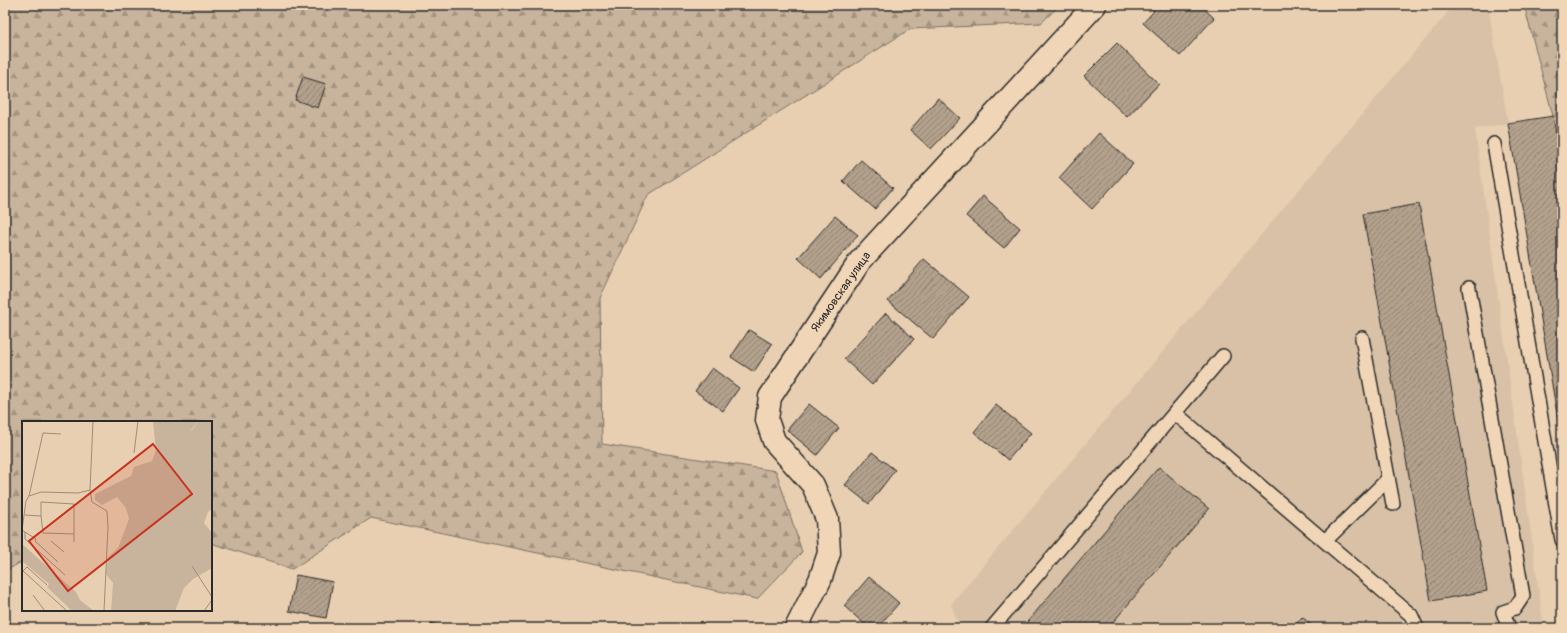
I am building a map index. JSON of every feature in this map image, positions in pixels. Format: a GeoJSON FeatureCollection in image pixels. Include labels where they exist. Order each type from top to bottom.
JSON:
{"type":"FeatureCollection","features":[{"type":"Feature","properties":{"kind":"street","name":"Якимовская улица"},"geometry":{"type":"LineString","coordinates":[[796,628],[820,580],[829,553],[827,519],[813,485],[774,441],[767,420],[770,397],[860,260],[1095,5]]}},
{"type":"Feature","properties":{"kind":"lane"},"geometry":{"type":"LineString","coordinates":[[1494,144],[1562,540]]}},
{"type":"Feature","properties":{"kind":"lane"},"geometry":{"type":"LineString","coordinates":[[1469,288],[1523,596],[1514,608],[1504,612],[1509,628]]}},
{"type":"Feature","properties":{"kind":"lane"},"geometry":{"type":"LineString","coordinates":[[1362,338],[1393,504]]}},
{"type":"Feature","properties":{"kind":"lane"},"geometry":{"type":"LineString","coordinates":[[992,628],[1223,356]]}},
{"type":"Feature","properties":{"kind":"lane"},"geometry":{"type":"LineString","coordinates":[[1175,413],[1411,615],[1417,628]]}},
{"type":"Feature","properties":{"kind":"lane"},"geometry":{"type":"LineString","coordinates":[[1325,541],[1388,479]]}},
{"type":"Feature","properties":{"kind":"shaded area"},"geometry":{"type":"Polygon","coordinates":[[[1454,5],[1488,5],[1508,123],[1475,129],[1544,628],[960,628],[951,604],[1454,5]]]}},
{"type":"Feature","properties":{"kind":"green space"},"geometry":{"type":"Polygon","coordinates":[[[5,5],[1060,5],[1041,23],[910,29],[648,195],[600,298],[602,444],[776,471],[802,552],[757,599],[371,518],[292,569],[212,543],[212,421],[22,421],[22,562],[9,569],[5,575],[5,5]]]}},
{"type":"Feature","properties":{"kind":"green space"},"geometry":{"type":"Polygon","coordinates":[[[1524,5],[1562,5],[1562,170],[1553,116],[1524,5]]]}},
{"type":"Feature","properties":{"kind":"building"},"geometry":{"type":"Polygon","coordinates":[[[1148,5],[1200,5],[1214,18],[1180,56],[1143,23],[1154,11],[1148,5]]]}},
{"type":"Feature","properties":{"kind":"building"},"geometry":{"type":"Polygon","coordinates":[[[1117,43],[1159,84],[1127,117],[1084,76],[1117,43]]]}},
{"type":"Feature","properties":{"kind":"building"},"geometry":{"type":"Polygon","coordinates":[[[303,77],[326,84],[318,108],[295,100],[303,77]]]}},
{"type":"Feature","properties":{"kind":"building"},"geometry":{"type":"Polygon","coordinates":[[[938,98],[960,118],[931,149],[910,130],[938,98]]]}},
{"type":"Feature","properties":{"kind":"building"},"geometry":{"type":"Polygon","coordinates":[[[1553,116],[1562,170],[1562,444],[1508,123],[1553,116]]]}},
{"type":"Feature","properties":{"kind":"building"},"geometry":{"type":"Polygon","coordinates":[[[1099,133],[1133,164],[1092,209],[1059,178],[1099,133]]]}},
{"type":"Feature","properties":{"kind":"building"},"geometry":{"type":"Polygon","coordinates":[[[861,160],[893,188],[875,209],[843,181],[861,160]]]}},
{"type":"Feature","properties":{"kind":"building"},"geometry":{"type":"Polygon","coordinates":[[[983,196],[1020,228],[1004,248],[966,216],[983,196]]]}},
{"type":"Feature","properties":{"kind":"building"},"geometry":{"type":"Polygon","coordinates":[[[1419,204],[1487,591],[1431,601],[1363,214],[1419,204]]]}},
{"type":"Feature","properties":{"kind":"building"},"geometry":{"type":"Polygon","coordinates":[[[835,216],[858,235],[821,279],[798,258],[835,216]]]}},
{"type":"Feature","properties":{"kind":"building"},"geometry":{"type":"Polygon","coordinates":[[[924,259],[969,297],[933,339],[888,301],[924,259]]]}},
{"type":"Feature","properties":{"kind":"building"},"geometry":{"type":"Polygon","coordinates":[[[886,313],[914,339],[872,385],[844,359],[886,313]]]}},
{"type":"Feature","properties":{"kind":"building"},"geometry":{"type":"Polygon","coordinates":[[[749,330],[772,344],[754,372],[731,357],[749,330]]]}},
{"type":"Feature","properties":{"kind":"building"},"geometry":{"type":"Polygon","coordinates":[[[712,368],[739,388],[723,411],[695,391],[712,368]]]}},
{"type":"Feature","properties":{"kind":"building"},"geometry":{"type":"Polygon","coordinates":[[[809,404],[839,428],[817,455],[787,430],[809,404]]]}},
{"type":"Feature","properties":{"kind":"building"},"geometry":{"type":"Polygon","coordinates":[[[996,405],[1031,433],[1008,460],[974,432],[996,405]]]}},
{"type":"Feature","properties":{"kind":"building"},"geometry":{"type":"Polygon","coordinates":[[[872,452],[895,470],[869,504],[845,485],[872,452]]]}},
{"type":"Feature","properties":{"kind":"building"},"geometry":{"type":"Polygon","coordinates":[[[1159,467],[1209,509],[1108,628],[1022,628],[1159,467]]]}},
{"type":"Feature","properties":{"kind":"building"},"geometry":{"type":"Polygon","coordinates":[[[296,575],[333,582],[326,618],[289,611],[296,575]]]}},
{"type":"Feature","properties":{"kind":"building"},"geometry":{"type":"Polygon","coordinates":[[[869,577],[899,603],[877,628],[869,628],[844,606],[869,577]]]}},
{"type":"Feature","properties":{"kind":"building"},"geometry":{"type":"Polygon","coordinates":[[[1302,617],[1315,628],[1293,628],[1302,617]]]}},
{"type":"Feature","properties":{"kind":"building"},"geometry":{"type":"Polygon","coordinates":[[[9,621],[17,628],[5,628],[9,621]]]}},
{"type":"Feature","properties":{"kind":"building"},"geometry":{"type":"Polygon","coordinates":[[[701,621],[708,628],[694,628],[701,621]]]}},
{"type":"Feature","properties":{"kind":"building"},"geometry":{"type":"Polygon","coordinates":[[[431,623],[445,628],[429,628],[431,623]]]}}]}
